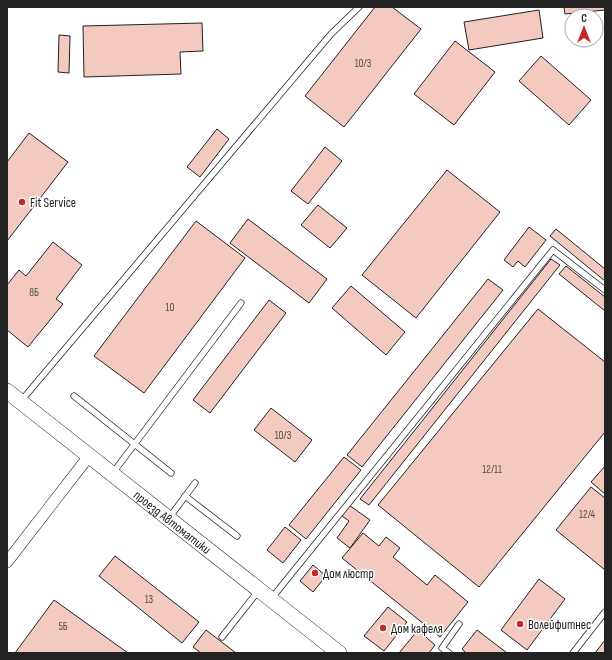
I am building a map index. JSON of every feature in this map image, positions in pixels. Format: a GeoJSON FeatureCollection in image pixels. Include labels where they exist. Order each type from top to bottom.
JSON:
{"type":"FeatureCollection","features":[{"type":"Feature","properties":{"kind":"main road","name":"проезд Автоматики"},"geometry":{"type":"LineString","coordinates":[[7,391],[339,653]]}},
{"type":"Feature","properties":{"kind":"street"},"geometry":{"type":"LineString","coordinates":[[7,562],[88,456]]}},
{"type":"Feature","properties":{"kind":"lane"},"geometry":{"type":"LineString","coordinates":[[20,402],[331,34],[359,7]]}},
{"type":"Feature","properties":{"kind":"lane"},"geometry":{"type":"LineString","coordinates":[[271,599],[553,250],[605,290]]}},
{"type":"Feature","properties":{"kind":"lane"},"geometry":{"type":"LineString","coordinates":[[112,474],[241,303]]}},
{"type":"Feature","properties":{"kind":"lane"},"geometry":{"type":"LineString","coordinates":[[74,396],[171,473]]}},
{"type":"Feature","properties":{"kind":"lane"},"geometry":{"type":"LineString","coordinates":[[168,518],[195,483]]}},
{"type":"Feature","properties":{"kind":"lane"},"geometry":{"type":"LineString","coordinates":[[185,496],[237,536]]}},
{"type":"Feature","properties":{"kind":"lane"},"geometry":{"type":"LineString","coordinates":[[222,637],[259,590]]}},
{"type":"Feature","properties":{"kind":"lane"},"geometry":{"type":"LineString","coordinates":[[573,653],[605,612]]}},
{"type":"Feature","properties":{"kind":"lane"},"geometry":{"type":"LineString","coordinates":[[448,653],[442,648],[459,624]]}},
{"type":"Feature","properties":{"kind":"building"},"geometry":{"type":"Polygon","coordinates":[[[375,7],[392,7],[421,29],[344,127],[305,96],[375,7]]]}},
{"type":"Feature","properties":{"kind":"building"},"geometry":{"type":"Polygon","coordinates":[[[605,7],[605,10],[604,8],[564,8],[605,7]]]}},
{"type":"Feature","properties":{"kind":"building"},"geometry":{"type":"Polygon","coordinates":[[[539,10],[543,38],[469,50],[464,22],[539,10]]]}},
{"type":"Feature","properties":{"kind":"building"},"geometry":{"type":"Polygon","coordinates":[[[202,23],[203,51],[180,52],[181,74],[84,77],[83,26],[202,23]]]}},
{"type":"Feature","properties":{"kind":"building"},"geometry":{"type":"Polygon","coordinates":[[[59,35],[70,36],[69,73],[58,72],[59,35]]]}},
{"type":"Feature","properties":{"kind":"building"},"geometry":{"type":"Polygon","coordinates":[[[455,41],[495,72],[454,125],[414,94],[455,41]]]}},
{"type":"Feature","properties":{"kind":"building"},"geometry":{"type":"Polygon","coordinates":[[[541,56],[591,100],[569,125],[519,81],[541,56]]]}},
{"type":"Feature","properties":{"kind":"building"},"geometry":{"type":"Polygon","coordinates":[[[217,129],[229,139],[200,177],[187,167],[217,129]]]}},
{"type":"Feature","properties":{"kind":"building","name":"Fit Service"},"geometry":{"type":"Polygon","coordinates":[[[29,133],[68,162],[7,241],[7,162],[29,133]]]}},
{"type":"Feature","properties":{"kind":"building"},"geometry":{"type":"Polygon","coordinates":[[[325,147],[342,161],[308,204],[291,191],[325,147]]]}},
{"type":"Feature","properties":{"kind":"building"},"geometry":{"type":"Polygon","coordinates":[[[447,170],[500,212],[416,318],[362,275],[447,170]]]}},
{"type":"Feature","properties":{"kind":"building"},"geometry":{"type":"Polygon","coordinates":[[[318,205],[347,228],[330,248],[301,225],[318,205]]]}},
{"type":"Feature","properties":{"kind":"building"},"geometry":{"type":"Polygon","coordinates":[[[248,219],[327,279],[309,303],[230,243],[248,219]]]}},
{"type":"Feature","properties":{"kind":"building"},"geometry":{"type":"Polygon","coordinates":[[[196,221],[245,258],[144,393],[94,356],[196,221]]]}},
{"type":"Feature","properties":{"kind":"building"},"geometry":{"type":"Polygon","coordinates":[[[529,227],[546,240],[525,267],[518,261],[513,267],[504,260],[529,227]]]}},
{"type":"Feature","properties":{"kind":"building"},"geometry":{"type":"Polygon","coordinates":[[[556,229],[605,269],[605,281],[550,236],[556,229]]]}},
{"type":"Feature","properties":{"kind":"building"},"geometry":{"type":"Polygon","coordinates":[[[53,242],[82,265],[56,299],[63,304],[28,347],[7,330],[7,285],[19,270],[26,276],[53,242]]]}},
{"type":"Feature","properties":{"kind":"building"},"geometry":{"type":"Polygon","coordinates":[[[551,259],[560,265],[369,505],[360,499],[551,259]]]}},
{"type":"Feature","properties":{"kind":"building"},"geometry":{"type":"Polygon","coordinates":[[[566,266],[605,297],[605,311],[559,274],[566,266]]]}},
{"type":"Feature","properties":{"kind":"building"},"geometry":{"type":"Polygon","coordinates":[[[488,279],[503,290],[362,467],[347,455],[488,279]]]}},
{"type":"Feature","properties":{"kind":"building"},"geometry":{"type":"Polygon","coordinates":[[[351,286],[405,332],[386,355],[332,308],[351,286]]]}},
{"type":"Feature","properties":{"kind":"building"},"geometry":{"type":"Polygon","coordinates":[[[269,300],[286,313],[210,413],[193,400],[269,300]]]}},
{"type":"Feature","properties":{"kind":"building"},"geometry":{"type":"Polygon","coordinates":[[[538,309],[605,362],[605,432],[479,587],[378,505],[538,309]]]}},
{"type":"Feature","properties":{"kind":"building"},"geometry":{"type":"Polygon","coordinates":[[[271,408],[312,440],[295,462],[254,430],[271,408]]]}},
{"type":"Feature","properties":{"kind":"building"},"geometry":{"type":"Polygon","coordinates":[[[344,457],[361,470],[306,539],[289,525],[344,457]]]}},
{"type":"Feature","properties":{"kind":"building"},"geometry":{"type":"Polygon","coordinates":[[[605,466],[605,494],[591,482],[605,466]]]}},
{"type":"Feature","properties":{"kind":"building"},"geometry":{"type":"Polygon","coordinates":[[[591,487],[605,498],[605,570],[556,530],[591,487]]]}},
{"type":"Feature","properties":{"kind":"building"},"geometry":{"type":"Polygon","coordinates":[[[349,505],[370,520],[350,548],[337,538],[349,521],[342,516],[349,505]]]}},
{"type":"Feature","properties":{"kind":"building"},"geometry":{"type":"Polygon","coordinates":[[[285,527],[301,540],[283,563],[267,550],[285,527]]]}},
{"type":"Feature","properties":{"kind":"building"},"geometry":{"type":"Polygon","coordinates":[[[363,533],[379,546],[386,537],[400,548],[393,557],[427,585],[435,575],[468,602],[440,637],[342,558],[363,533]]]}},
{"type":"Feature","properties":{"kind":"building"},"geometry":{"type":"Polygon","coordinates":[[[115,556],[199,622],[182,643],[99,576],[115,556]]]}},
{"type":"Feature","properties":{"kind":"building"},"geometry":{"type":"Polygon","coordinates":[[[313,565],[326,576],[313,592],[300,581],[313,565]]]}},
{"type":"Feature","properties":{"kind":"building"},"geometry":{"type":"Polygon","coordinates":[[[539,579],[565,599],[527,650],[501,630],[539,579]]]}},
{"type":"Feature","properties":{"kind":"building"},"geometry":{"type":"Polygon","coordinates":[[[54,600],[128,653],[15,653],[54,600]]]}},
{"type":"Feature","properties":{"kind":"building"},"geometry":{"type":"Polygon","coordinates":[[[388,607],[407,622],[384,651],[364,636],[388,607]]]}},
{"type":"Feature","properties":{"kind":"building"},"geometry":{"type":"Polygon","coordinates":[[[206,630],[236,653],[201,653],[193,647],[206,630]]]}},
{"type":"Feature","properties":{"kind":"building"},"geometry":{"type":"Polygon","coordinates":[[[418,630],[435,645],[429,653],[399,653],[418,630]]]}},
{"type":"Feature","properties":{"kind":"building"},"geometry":{"type":"Polygon","coordinates":[[[477,630],[507,653],[466,653],[462,649],[477,630]]]}},
{"type":"Feature","properties":{"kind":"building"},"geometry":{"type":"Polygon","coordinates":[[[605,640],[605,653],[595,653],[605,640]]]}},
{"type":"Feature","properties":{"kind":"place","name":"Fit Service"},"geometry":{"type":"Point","coordinates":[22,202]}},
{"type":"Feature","properties":{"kind":"place","name":"Дом люстр"},"geometry":{"type":"Point","coordinates":[315,573]}},
{"type":"Feature","properties":{"kind":"place","name":"Волейфитнес"},"geometry":{"type":"Point","coordinates":[520,624]}},
{"type":"Feature","properties":{"kind":"place","name":"Дом кафеля"},"geometry":{"type":"Point","coordinates":[383,628]}}]}
